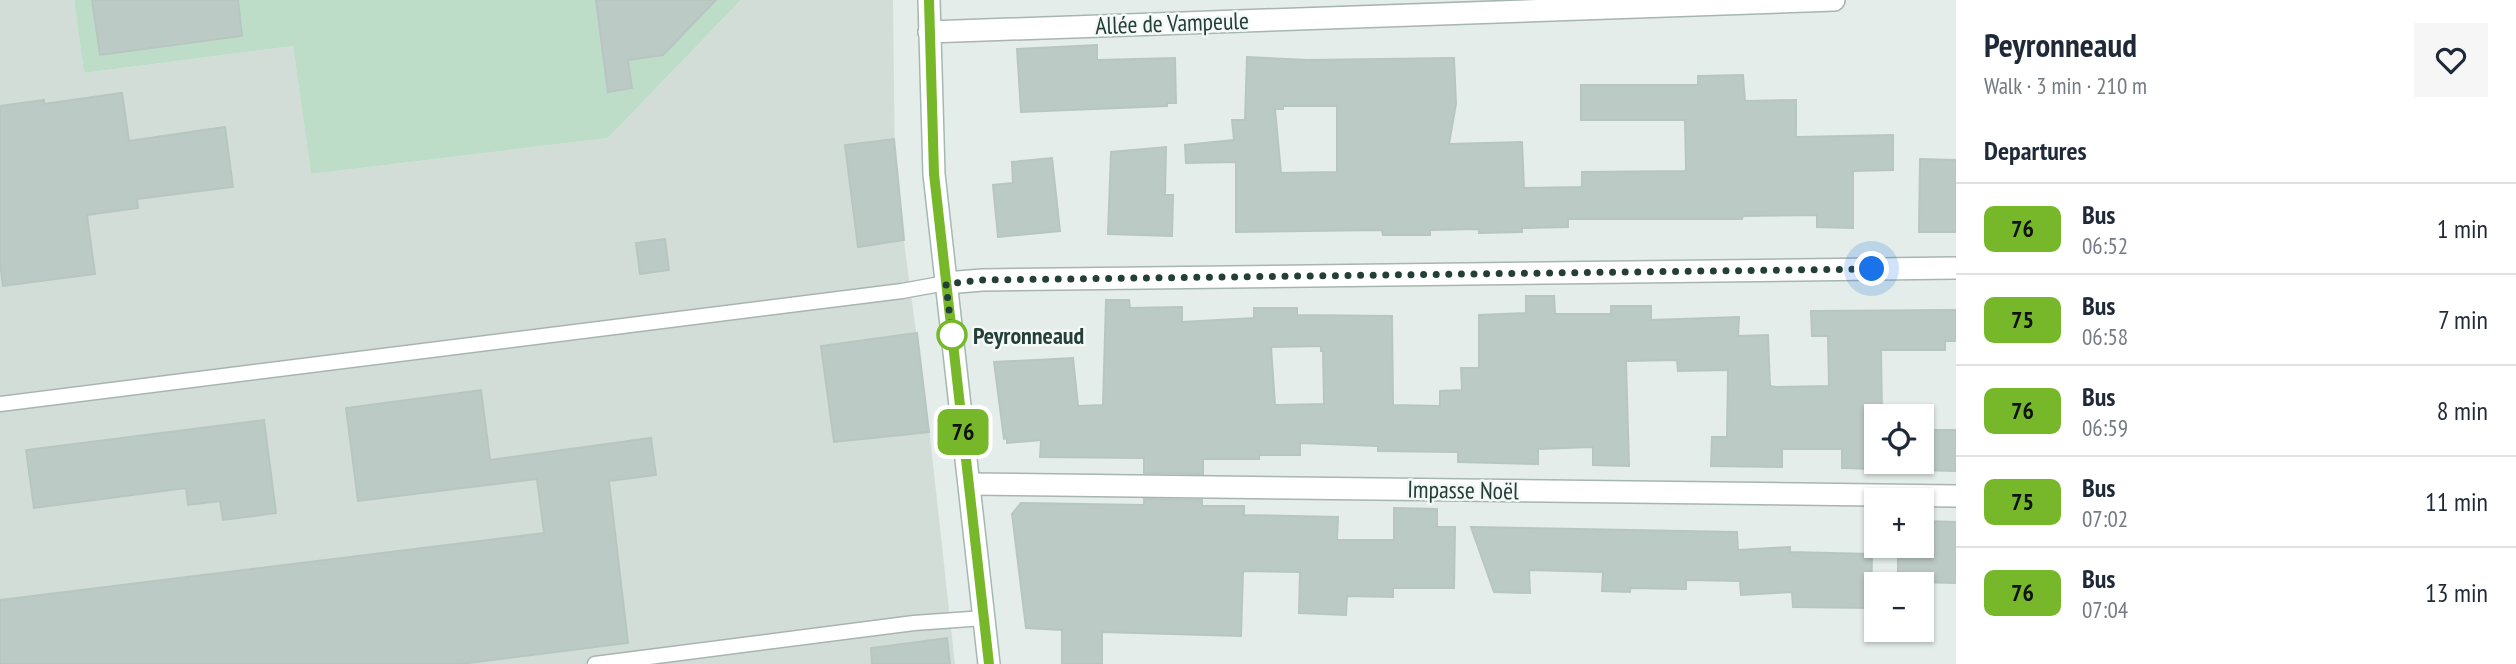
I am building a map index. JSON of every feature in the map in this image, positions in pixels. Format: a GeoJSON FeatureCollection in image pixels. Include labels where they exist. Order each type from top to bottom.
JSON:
{"type":"FeatureCollection","features":[{"type":"Feature","properties":{"kind":"street"},"geometry":{"type":"LineString","coordinates":[[929,0],[934,174],[989,664]]}},
{"type":"Feature","properties":{"kind":"street","name":"Allée de Vampeule"},"geometry":{"type":"LineString","coordinates":[[929,32],[1834,0]]}},
{"type":"Feature","properties":{"kind":"street"},"geometry":{"type":"LineString","coordinates":[[946,284],[982,280],[1956,268]]}},
{"type":"Feature","properties":{"kind":"street","name":"Impasse Noël"},"geometry":{"type":"LineString","coordinates":[[969,484],[1956,496]]}},
{"type":"Feature","properties":{"kind":"lane"},"geometry":{"type":"LineString","coordinates":[[0,404],[946,284]]}},
{"type":"Feature","properties":{"kind":"lane"},"geometry":{"type":"LineString","coordinates":[[595,664],[905,624],[984,618]]}},
{"type":"Feature","properties":{"kind":"shaded area"},"geometry":{"type":"Polygon","coordinates":[[[0,0],[74,0],[84,73],[293,46],[311,174],[608,138],[741,0],[893,0],[895,174],[930,437],[955,664],[0,664],[0,0]]]}},
{"type":"Feature","properties":{"kind":"green space"},"geometry":{"type":"Polygon","coordinates":[[[74,0],[741,0],[608,138],[311,174],[293,46],[84,73],[74,0]]]}},
{"type":"Feature","properties":{"kind":"building"},"geometry":{"type":"Polygon","coordinates":[[[92,0],[238,0],[242,36],[100,55],[92,0]]]}},
{"type":"Feature","properties":{"kind":"building"},"geometry":{"type":"Polygon","coordinates":[[[596,0],[716,0],[663,55],[628,60],[632,88],[608,92],[596,0]]]}},
{"type":"Feature","properties":{"kind":"building"},"geometry":{"type":"Polygon","coordinates":[[[1097,45],[1097,60],[1175,58],[1176,103],[1167,103],[1167,106],[1021,112],[1017,49],[1097,45]]]}},
{"type":"Feature","properties":{"kind":"building"},"geometry":{"type":"Polygon","coordinates":[[[1247,57],[1308,60],[1454,58],[1456,104],[1449,144],[1522,142],[1524,188],[1582,187],[1582,172],[1686,171],[1685,120],[1581,120],[1581,85],[1698,85],[1698,76],[1743,75],[1745,101],[1796,100],[1796,137],[1893,135],[1893,170],[1853,171],[1853,228],[1817,227],[1817,215],[1743,216],[1742,219],[1568,219],[1568,227],[1479,233],[1479,229],[1430,230],[1430,235],[1383,235],[1382,230],[1236,232],[1236,162],[1186,163],[1185,145],[1234,140],[1232,120],[1245,120],[1247,57]],[[1283,106],[1283,109],[1275,109],[1281,173],[1337,172],[1337,106],[1283,106]]]}},
{"type":"Feature","properties":{"kind":"building"},"geometry":{"type":"Polygon","coordinates":[[[122,93],[129,141],[225,127],[233,187],[137,199],[138,208],[87,215],[95,274],[3,286],[0,262],[0,106],[44,100],[44,104],[122,93]]]}},
{"type":"Feature","properties":{"kind":"building"},"geometry":{"type":"Polygon","coordinates":[[[894,139],[904,240],[858,247],[845,145],[894,139]]]}},
{"type":"Feature","properties":{"kind":"building"},"geometry":{"type":"Polygon","coordinates":[[[1166,147],[1165,195],[1173,195],[1172,236],[1108,234],[1111,152],[1166,147]]]}},
{"type":"Feature","properties":{"kind":"building"},"geometry":{"type":"Polygon","coordinates":[[[1052,158],[1060,231],[998,237],[993,185],[1013,183],[1012,162],[1052,158]]]}},
{"type":"Feature","properties":{"kind":"building"},"geometry":{"type":"Polygon","coordinates":[[[1920,159],[1956,160],[1956,232],[1919,232],[1920,159]]]}},
{"type":"Feature","properties":{"kind":"building"},"geometry":{"type":"Polygon","coordinates":[[[665,239],[669,270],[640,274],[636,243],[665,239]]]}},
{"type":"Feature","properties":{"kind":"building"},"geometry":{"type":"Polygon","coordinates":[[[1526,296],[1554,296],[1555,314],[1611,314],[1611,306],[1651,306],[1651,320],[1739,317],[1738,336],[1768,335],[1770,386],[1776,387],[1829,386],[1828,336],[1812,336],[1811,311],[1956,310],[1956,341],[1945,341],[1945,350],[1881,350],[1882,404],[1864,404],[1864,469],[1842,468],[1842,449],[1782,449],[1782,467],[1711,466],[1712,437],[1727,437],[1728,370],[1678,371],[1677,360],[1626,361],[1629,466],[1593,465],[1593,447],[1538,449],[1538,464],[1458,462],[1458,452],[1378,451],[1378,446],[1300,443],[1300,455],[1259,455],[1259,459],[1203,459],[1203,474],[1144,473],[1144,458],[1040,457],[1041,440],[1007,443],[1007,438],[1004,439],[994,362],[1073,358],[1078,406],[1103,405],[1106,300],[1129,300],[1130,308],[1182,307],[1182,322],[1254,318],[1254,308],[1297,308],[1297,315],[1392,316],[1393,405],[1440,406],[1440,391],[1462,390],[1461,368],[1479,368],[1479,315],[1526,313],[1526,296]],[[1321,346],[1271,347],[1275,405],[1324,404],[1321,346]]]}},
{"type":"Feature","properties":{"kind":"building"},"geometry":{"type":"Polygon","coordinates":[[[917,333],[929,432],[834,442],[821,346],[917,333]]]}},
{"type":"Feature","properties":{"kind":"building"},"geometry":{"type":"Polygon","coordinates":[[[481,390],[490,460],[651,438],[656,475],[609,481],[628,643],[461,664],[0,664],[0,600],[544,533],[537,479],[358,501],[346,408],[481,390]]]}},
{"type":"Feature","properties":{"kind":"building"},"geometry":{"type":"Polygon","coordinates":[[[264,420],[276,513],[223,520],[220,501],[188,505],[186,488],[34,508],[26,450],[264,420]]]}},
{"type":"Feature","properties":{"kind":"building"},"geometry":{"type":"Polygon","coordinates":[[[1934,430],[1956,430],[1956,471],[1934,470],[1934,430]]]}},
{"type":"Feature","properties":{"kind":"building"},"geometry":{"type":"Polygon","coordinates":[[[1144,499],[1202,500],[1202,506],[1244,506],[1244,515],[1338,517],[1337,540],[1394,540],[1394,508],[1437,509],[1437,527],[1455,527],[1454,588],[1393,588],[1393,597],[1347,596],[1346,615],[1299,613],[1300,572],[1243,571],[1241,636],[1102,632],[1102,664],[1062,664],[1062,630],[1026,628],[1012,514],[1021,503],[1144,505],[1144,499]]]}},
{"type":"Feature","properties":{"kind":"building"},"geometry":{"type":"Polygon","coordinates":[[[1934,521],[1956,522],[1956,583],[1934,582],[1934,572],[1898,572],[1898,558],[1934,558],[1934,521]]]}},
{"type":"Feature","properties":{"kind":"building"},"geometry":{"type":"Polygon","coordinates":[[[1471,527],[1737,532],[1738,550],[1790,547],[1790,552],[1864,554],[1864,558],[1872,558],[1872,572],[1864,572],[1864,608],[1793,607],[1792,592],[1741,595],[1740,581],[1686,580],[1686,589],[1630,588],[1630,592],[1602,591],[1603,572],[1529,570],[1530,593],[1494,592],[1471,527]]]}},
{"type":"Feature","properties":{"kind":"building"},"geometry":{"type":"Polygon","coordinates":[[[947,638],[950,664],[872,664],[871,648],[947,638]]]}},
{"type":"Feature","properties":{"kind":"bus line","name":"76"},"geometry":{"type":"LineString","coordinates":[[929,0],[934,174],[989,664]]}},
{"type":"Feature","properties":{"kind":"place","name":"Peyronneaud"},"geometry":{"type":"Point","coordinates":[952,335]}},
{"type":"Feature","properties":{"kind":"route"},"geometry":{"type":"LineString","coordinates":[[952,335],[946,284],[982,280],[1872,269]]}}]}
